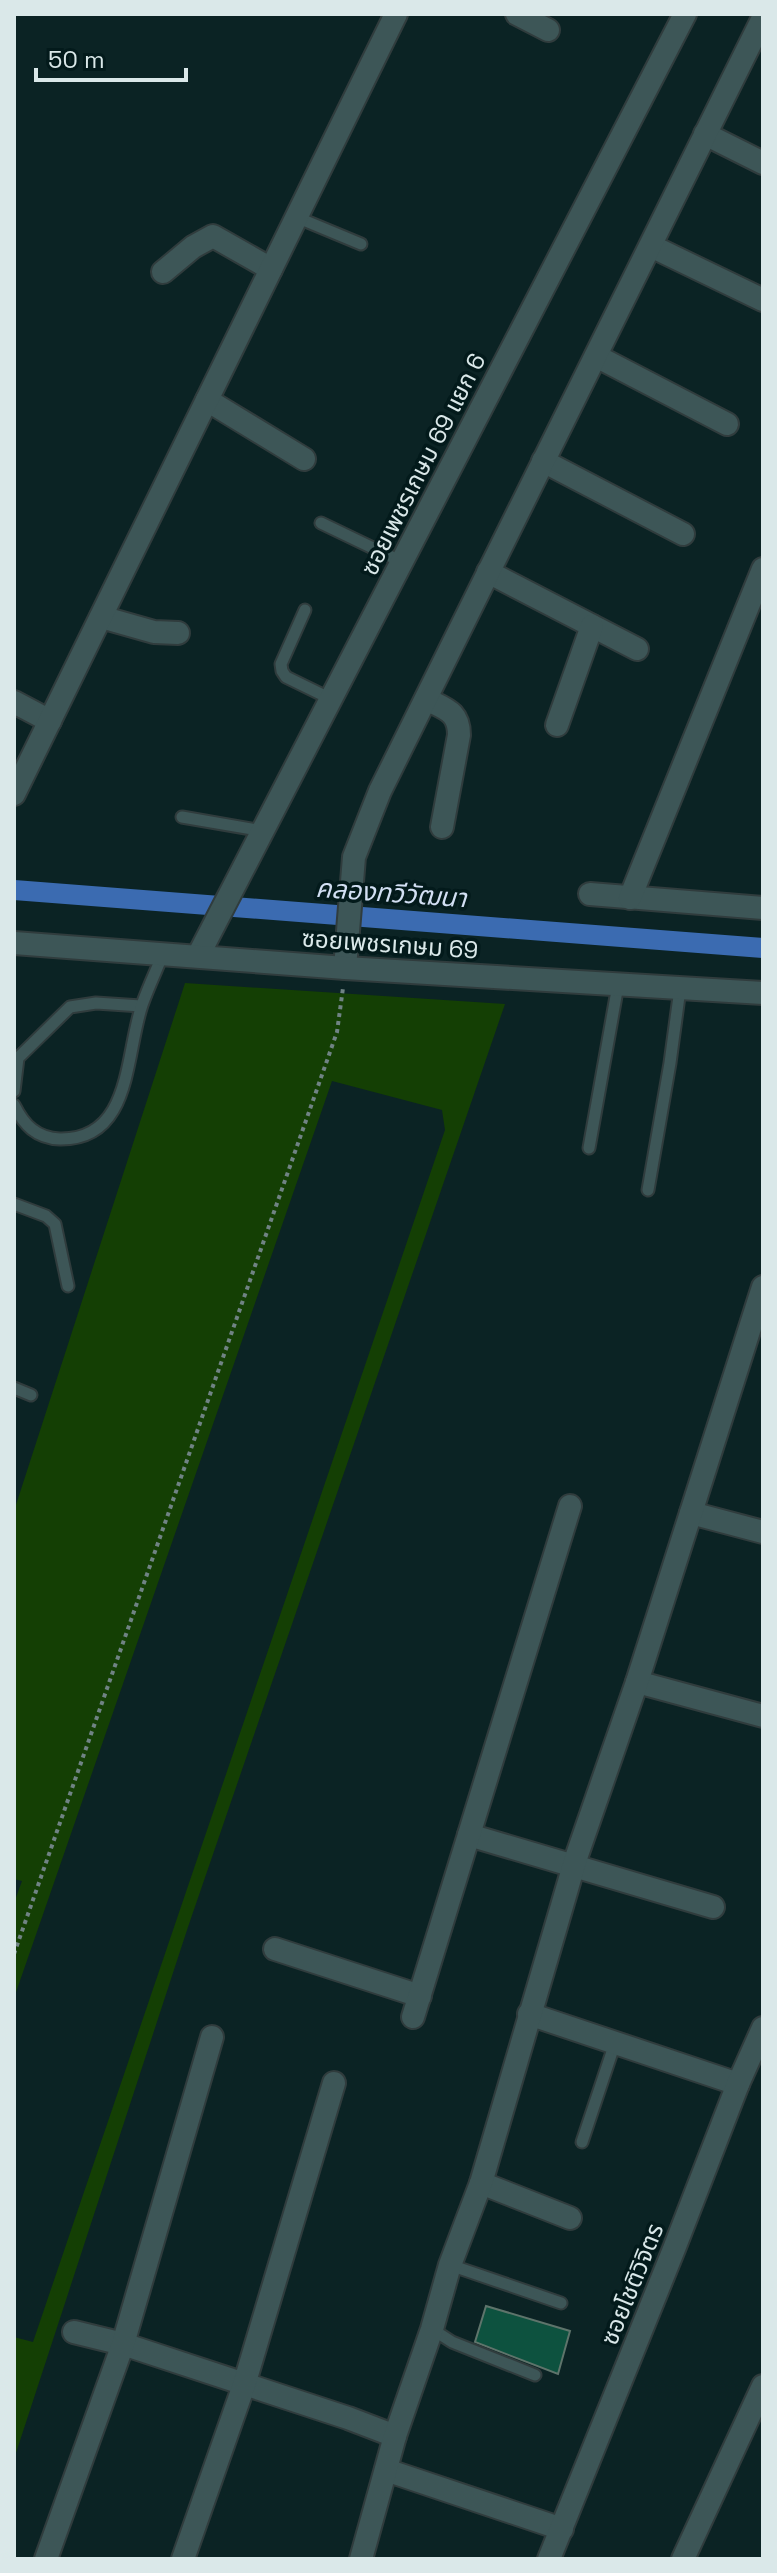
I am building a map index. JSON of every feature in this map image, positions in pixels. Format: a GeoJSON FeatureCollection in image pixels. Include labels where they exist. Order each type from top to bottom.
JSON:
{"type":"FeatureCollection","features":[{"type":"Feature","properties":{"kind":"street"},"geometry":{"type":"LineString","coordinates":[[16,787],[396,14]]}},
{"type":"Feature","properties":{"kind":"street"},"geometry":{"type":"LineString","coordinates":[[517,14],[548,30]]}},
{"type":"Feature","properties":{"kind":"street","name":"ซอยเพชรเกษม 69 แยก 6"},"geometry":{"type":"LineString","coordinates":[[203,948],[685,14]]}},
{"type":"Feature","properties":{"kind":"street"},"geometry":{"type":"LineString","coordinates":[[346,956],[354,857],[369,817],[762,23]]}},
{"type":"Feature","properties":{"kind":"street"},"geometry":{"type":"LineString","coordinates":[[705,134],[763,163]]}},
{"type":"Feature","properties":{"kind":"street"},"geometry":{"type":"LineString","coordinates":[[163,272],[193,247],[213,236],[271,269]]}},
{"type":"Feature","properties":{"kind":"street"},"geometry":{"type":"LineString","coordinates":[[651,246],[763,300]]}},
{"type":"Feature","properties":{"kind":"street"},"geometry":{"type":"LineString","coordinates":[[596,356],[727,424]]}},
{"type":"Feature","properties":{"kind":"street"},"geometry":{"type":"LineString","coordinates":[[207,400],[304,459]]}},
{"type":"Feature","properties":{"kind":"street"},"geometry":{"type":"LineString","coordinates":[[543,461],[683,534]]}},
{"type":"Feature","properties":{"kind":"street"},"geometry":{"type":"LineString","coordinates":[[630,898],[756,604],[763,569]]}},
{"type":"Feature","properties":{"kind":"street"},"geometry":{"type":"LineString","coordinates":[[488,572],[637,649]]}},
{"type":"Feature","properties":{"kind":"street"},"geometry":{"type":"LineString","coordinates":[[101,617],[154,632],[178,633]]}},
{"type":"Feature","properties":{"kind":"street"},"geometry":{"type":"LineString","coordinates":[[557,725],[592,626]]}},
{"type":"Feature","properties":{"kind":"street"},"geometry":{"type":"LineString","coordinates":[[426,699],[454,714],[459,722],[442,827]]}},
{"type":"Feature","properties":{"kind":"street"},"geometry":{"type":"LineString","coordinates":[[14,702],[50,721]]}},
{"type":"Feature","properties":{"kind":"street"},"geometry":{"type":"LineString","coordinates":[[590,894],[763,908]]}},
{"type":"Feature","properties":{"kind":"street","name":"ซอยเพชรเกษม 69"},"geometry":{"type":"LineString","coordinates":[[14,943],[163,954],[203,948],[346,956],[618,985],[763,990]]}},
{"type":"Feature","properties":{"kind":"street"},"geometry":{"type":"LineString","coordinates":[[361,2559],[395,2436],[432,2329],[450,2265],[481,2183],[575,1865],[691,1513],[755,1342],[763,1287]]}},
{"type":"Feature","properties":{"kind":"street"},"geometry":{"type":"LineString","coordinates":[[275,1949],[416,2007],[570,1506]]}},
{"type":"Feature","properties":{"kind":"street"},"geometry":{"type":"LineString","coordinates":[[691,1513],[763,1532]]}},
{"type":"Feature","properties":{"kind":"street"},"geometry":{"type":"LineString","coordinates":[[637,1682],[763,1716]]}},
{"type":"Feature","properties":{"kind":"street"},"geometry":{"type":"LineString","coordinates":[[469,1835],[713,1907]]}},
{"type":"Feature","properties":{"kind":"street"},"geometry":{"type":"LineString","coordinates":[[529,2014],[738,2084]]}},
{"type":"Feature","properties":{"kind":"street","name":"ซอยโชติวิจิตร"},"geometry":{"type":"LineString","coordinates":[[549,2559],[763,2028]]}},
{"type":"Feature","properties":{"kind":"street"},"geometry":{"type":"LineString","coordinates":[[46,2559],[123,2344],[212,2037]]}},
{"type":"Feature","properties":{"kind":"street"},"geometry":{"type":"LineString","coordinates":[[183,2559],[244,2385],[334,2083]]}},
{"type":"Feature","properties":{"kind":"street"},"geometry":{"type":"LineString","coordinates":[[481,2183],[570,2218]]}},
{"type":"Feature","properties":{"kind":"street"},"geometry":{"type":"LineString","coordinates":[[74,2332],[123,2344],[395,2436]]}},
{"type":"Feature","properties":{"kind":"street"},"geometry":{"type":"LineString","coordinates":[[683,2559],[763,2386]]}},
{"type":"Feature","properties":{"kind":"street"},"geometry":{"type":"LineString","coordinates":[[386,2470],[562,2529]]}},
{"type":"Feature","properties":{"kind":"lane"},"geometry":{"type":"LineString","coordinates":[[296,217],[361,244]]}},
{"type":"Feature","properties":{"kind":"lane"},"geometry":{"type":"LineString","coordinates":[[321,523],[402,562]]}},
{"type":"Feature","properties":{"kind":"lane"},"geometry":{"type":"LineString","coordinates":[[305,610],[281,664],[282,671],[286,677],[331,699]]}},
{"type":"Feature","properties":{"kind":"lane"},"geometry":{"type":"LineString","coordinates":[[182,817],[263,831]]}},
{"type":"Feature","properties":{"kind":"lane"},"geometry":{"type":"LineString","coordinates":[[14,1105],[31,1131],[50,1138],[75,1139],[108,1120],[119,1099],[141,1006],[163,954]]}},
{"type":"Feature","properties":{"kind":"lane"},"geometry":{"type":"LineString","coordinates":[[589,1148],[618,985]]}},
{"type":"Feature","properties":{"kind":"lane"},"geometry":{"type":"LineString","coordinates":[[648,1190],[680,989]]}},
{"type":"Feature","properties":{"kind":"lane"},"geometry":{"type":"LineString","coordinates":[[14,1091],[18,1058],[70,1007],[96,1003],[141,1006]]}},
{"type":"Feature","properties":{"kind":"lane"},"geometry":{"type":"LineString","coordinates":[[14,1204],[46,1216],[55,1224],[68,1286]]}},
{"type":"Feature","properties":{"kind":"lane"},"geometry":{"type":"LineString","coordinates":[[14,1388],[31,1395]]}},
{"type":"Feature","properties":{"kind":"lane"},"geometry":{"type":"LineString","coordinates":[[582,2142],[615,2043]]}},
{"type":"Feature","properties":{"kind":"lane"},"geometry":{"type":"LineString","coordinates":[[450,2265],[561,2303]]}},
{"type":"Feature","properties":{"kind":"lane"},"geometry":{"type":"LineString","coordinates":[[432,2329],[452,2342],[535,2375]]}},
{"type":"Feature","properties":{"kind":"path"},"geometry":{"type":"LineString","coordinates":[[14,1954],[337,1032],[346,956]]}},
{"type":"Feature","properties":{"kind":"green space"},"geometry":{"type":"Polygon","coordinates":[[[185,983],[505,1004],[188,1927],[14,2459],[14,2337],[33,2342],[445,1130],[442,1110],[332,1081],[14,1998],[14,1903],[22,1881],[14,1879],[14,1511],[185,983]]]}},
{"type":"Feature","properties":{"kind":"building"},"geometry":{"type":"Polygon","coordinates":[[[486,2306],[570,2331],[558,2374],[475,2342],[486,2306]]]}},
{"type":"Feature","properties":{"kind":"waterway","name":"คลองทวีวัฒนา"},"geometry":{"type":"LineString","coordinates":[[14,890],[763,948]]}}]}
